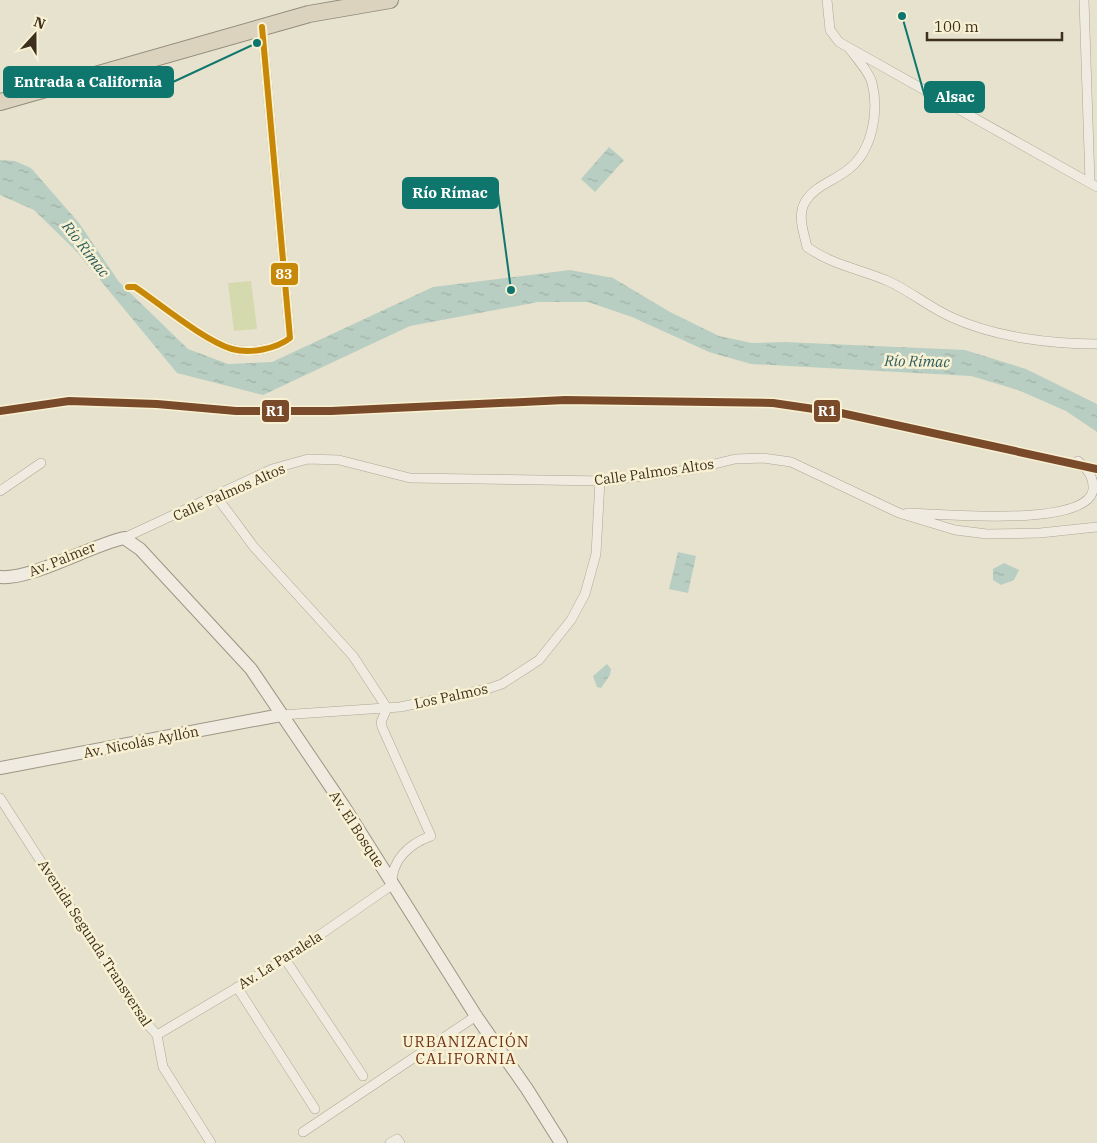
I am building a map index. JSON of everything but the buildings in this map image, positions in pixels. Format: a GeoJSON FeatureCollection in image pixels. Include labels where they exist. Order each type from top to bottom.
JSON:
{"type":"FeatureCollection","features":[{"type":"Feature","properties":{"kind":"highway"},"geometry":{"type":"LineString","coordinates":[[0,102],[309,14],[390,0]]}},
{"type":"Feature","properties":{"kind":"street"},"geometry":{"type":"LineString","coordinates":[[827,0],[830,30],[839,42],[1093,185]]}},
{"type":"Feature","properties":{"kind":"street"},"geometry":{"type":"LineString","coordinates":[[1084,0],[1093,185]]}},
{"type":"Feature","properties":{"kind":"street"},"geometry":{"type":"LineString","coordinates":[[128,286],[135,287],[213,340],[233,349],[251,350],[281,345],[290,338],[262,27]]}},
{"type":"Feature","properties":{"kind":"street"},"geometry":{"type":"LineString","coordinates":[[849,48],[872,81],[874,122],[867,143],[852,167],[835,179],[817,188],[804,204],[801,223],[807,247],[824,259],[872,274],[895,284],[950,317],[976,327],[1047,341],[1097,344]]}},
{"type":"Feature","properties":{"kind":"street","name":"Calle Palmos Altos"},"geometry":{"type":"LineString","coordinates":[[124,538],[272,470],[308,459],[339,460],[410,478],[600,481],[694,469],[735,458],[763,458],[791,462],[899,513],[954,530],[987,534],[1040,533],[1097,527]]}},
{"type":"Feature","properties":{"kind":"street"},"geometry":{"type":"LineString","coordinates":[[899,513],[1030,516],[1075,508],[1087,502],[1093,490],[1089,471],[1078,461]]}},
{"type":"Feature","properties":{"kind":"street"},"geometry":{"type":"LineString","coordinates":[[0,491],[41,463]]}},
{"type":"Feature","properties":{"kind":"street","name":"Los Palmos"},"geometry":{"type":"LineString","coordinates":[[281,715],[420,704],[502,684],[539,660],[572,620],[585,594],[594,566],[600,481]]}},
{"type":"Feature","properties":{"kind":"street"},"geometry":{"type":"LineString","coordinates":[[216,496],[254,547],[353,656],[379,699],[388,708],[382,722],[382,728],[431,836],[414,842],[400,858],[392,880]]}},
{"type":"Feature","properties":{"kind":"street","name":"Av. Palmer"},"geometry":{"type":"LineString","coordinates":[[0,577],[22,575],[105,542],[124,538]]}},
{"type":"Feature","properties":{"kind":"street","name":"Av. El Bosque"},"geometry":{"type":"LineString","coordinates":[[124,538],[140,549],[251,670],[343,805],[476,1016],[527,1089],[561,1143]]}},
{"type":"Feature","properties":{"kind":"street","name":"Av. Nicolás Ayllón"},"geometry":{"type":"LineString","coordinates":[[0,768],[281,715]]}},
{"type":"Feature","properties":{"kind":"street","name":"Avenida Segunda Transversal"},"geometry":{"type":"LineString","coordinates":[[0,798],[141,1017],[157,1035],[163,1067],[211,1143]]}},
{"type":"Feature","properties":{"kind":"street","name":"Av. La Paralela"},"geometry":{"type":"LineString","coordinates":[[157,1035],[285,959],[392,880]]}},
{"type":"Feature","properties":{"kind":"street"},"geometry":{"type":"LineString","coordinates":[[285,959],[363,1076]]}},
{"type":"Feature","properties":{"kind":"street"},"geometry":{"type":"LineString","coordinates":[[237,987],[315,1108]]}},
{"type":"Feature","properties":{"kind":"street"},"geometry":{"type":"LineString","coordinates":[[303,1132],[476,1016]]}},
{"type":"Feature","properties":{"kind":"street"},"geometry":{"type":"LineString","coordinates":[[390,1143],[397,1139],[400,1143]]}},
{"type":"Feature","properties":{"kind":"green space"},"geometry":{"type":"Polygon","coordinates":[[[251,281],[257,329],[234,331],[228,283],[251,281]]]}},
{"type":"Feature","properties":{"kind":"water"},"geometry":{"type":"Polygon","coordinates":[[[609,147],[624,160],[595,192],[581,179],[609,147]]]}},
{"type":"Feature","properties":{"kind":"water"},"geometry":{"type":"Polygon","coordinates":[[[0,160],[15,161],[31,168],[79,223],[119,282],[188,349],[228,364],[272,362],[433,287],[570,270],[613,278],[670,312],[719,336],[752,343],[785,342],[965,350],[1026,369],[1097,404],[1097,432],[1066,411],[1018,390],[971,376],[751,364],[709,352],[632,317],[588,302],[538,302],[410,326],[263,395],[177,373],[77,252],[34,210],[0,195],[0,160]]]}},
{"type":"Feature","properties":{"kind":"water"},"geometry":{"type":"Polygon","coordinates":[[[678,552],[696,556],[688,593],[669,589],[678,552]]]}},
{"type":"Feature","properties":{"kind":"water"},"geometry":{"type":"Polygon","coordinates":[[[1004,563],[1019,570],[1014,580],[1001,585],[993,580],[993,569],[1004,563]]]}},
{"type":"Feature","properties":{"kind":"water"},"geometry":{"type":"Polygon","coordinates":[[[607,664],[611,669],[610,675],[601,688],[597,687],[593,676],[607,664]]]}},
{"type":"Feature","properties":{"kind":"transit line","name":"83"},"geometry":{"type":"LineString","coordinates":[[128,287],[135,287],[196,330],[221,345],[232,349],[255,351],[270,348],[290,338],[262,27]]}},
{"type":"Feature","properties":{"kind":"transit line","name":"R1"},"geometry":{"type":"LineString","coordinates":[[0,411],[69,401],[157,404],[236,411],[331,411],[565,400],[773,403],[841,413],[1097,469]]}},
{"type":"Feature","properties":{"kind":"place","name":"Alsac"},"geometry":{"type":"Point","coordinates":[902,16]}},
{"type":"Feature","properties":{"kind":"place","name":"Entrada a California"},"geometry":{"type":"Point","coordinates":[257,43]}},
{"type":"Feature","properties":{"kind":"place","name":"Río Rímac"},"geometry":{"type":"Point","coordinates":[511,290]}},
{"type":"Feature","properties":{"kind":"district","name":"URBANIZACIÓN CALIFORNIA"},"geometry":{"type":"Point","coordinates":[466,1050]}}]}
